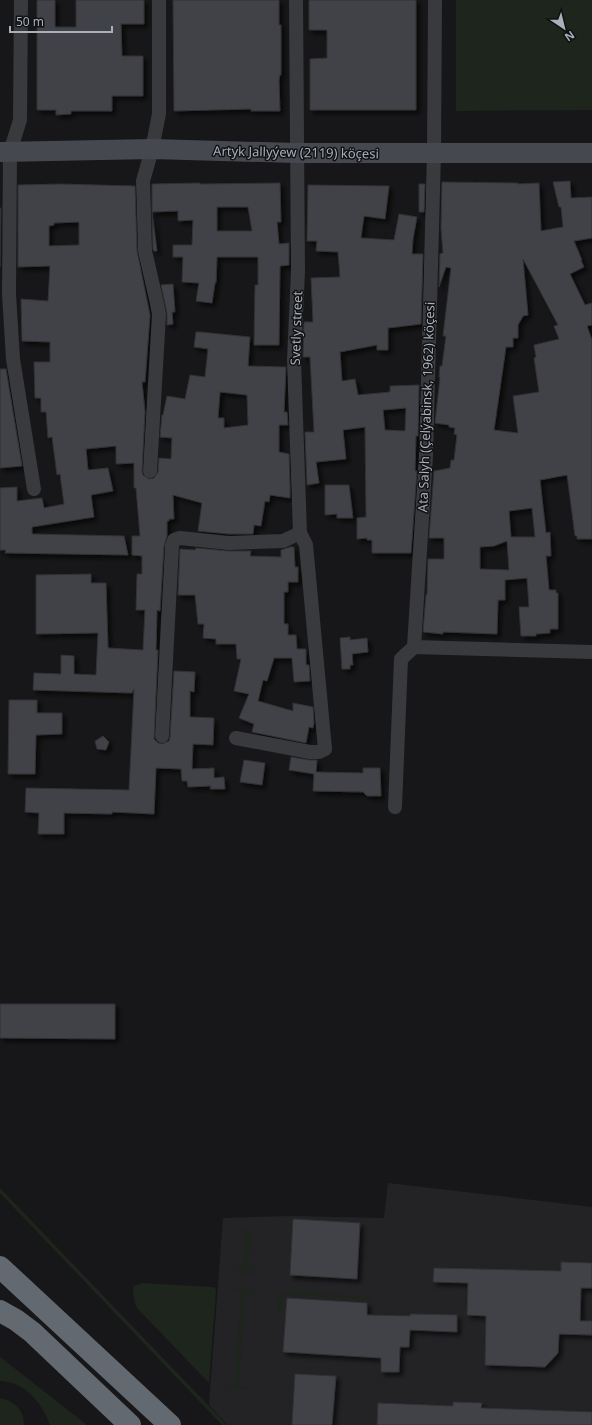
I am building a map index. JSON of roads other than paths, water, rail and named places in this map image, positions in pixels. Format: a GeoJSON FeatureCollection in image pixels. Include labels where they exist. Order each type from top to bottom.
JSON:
{"type":"FeatureCollection","features":[{"type":"Feature","properties":{"kind":"highway"},"geometry":{"type":"LineString","coordinates":[[0,1267],[170,1425]]}},
{"type":"Feature","properties":{"kind":"highway"},"geometry":{"type":"LineString","coordinates":[[0,1311],[16,1320],[32,1332],[130,1425]]}},
{"type":"Feature","properties":{"kind":"street"},"geometry":{"type":"LineString","coordinates":[[21,0],[20,120],[5,152],[9,294],[13,359],[34,490]]}},
{"type":"Feature","properties":{"kind":"street"},"geometry":{"type":"LineString","coordinates":[[150,471],[159,314],[145,251],[143,181],[152,149],[159,114],[159,0]]}},
{"type":"Feature","properties":{"kind":"street","name":"Svetly street"},"geometry":{"type":"LineString","coordinates":[[236,738],[310,752],[319,752],[324,748],[306,544],[300,533],[294,360],[298,271],[296,0]]}},
{"type":"Feature","properties":{"kind":"street","name":"Ata Salyh (Çelýabinsk, 1962) köçesi"},"geometry":{"type":"LineString","coordinates":[[414,647],[426,455],[434,153],[435,0]]}},
{"type":"Feature","properties":{"kind":"street","name":"Artyk Jallyýew (2119) köçesi"},"geometry":{"type":"LineString","coordinates":[[5,152],[152,149],[296,153],[592,153]]}},
{"type":"Feature","properties":{"kind":"street"},"geometry":{"type":"LineString","coordinates":[[162,736],[172,546],[174,540],[180,538],[229,543],[283,542],[300,533]]}},
{"type":"Feature","properties":{"kind":"street"},"geometry":{"type":"LineString","coordinates":[[395,807],[401,659],[414,647],[592,652]]}}]}
